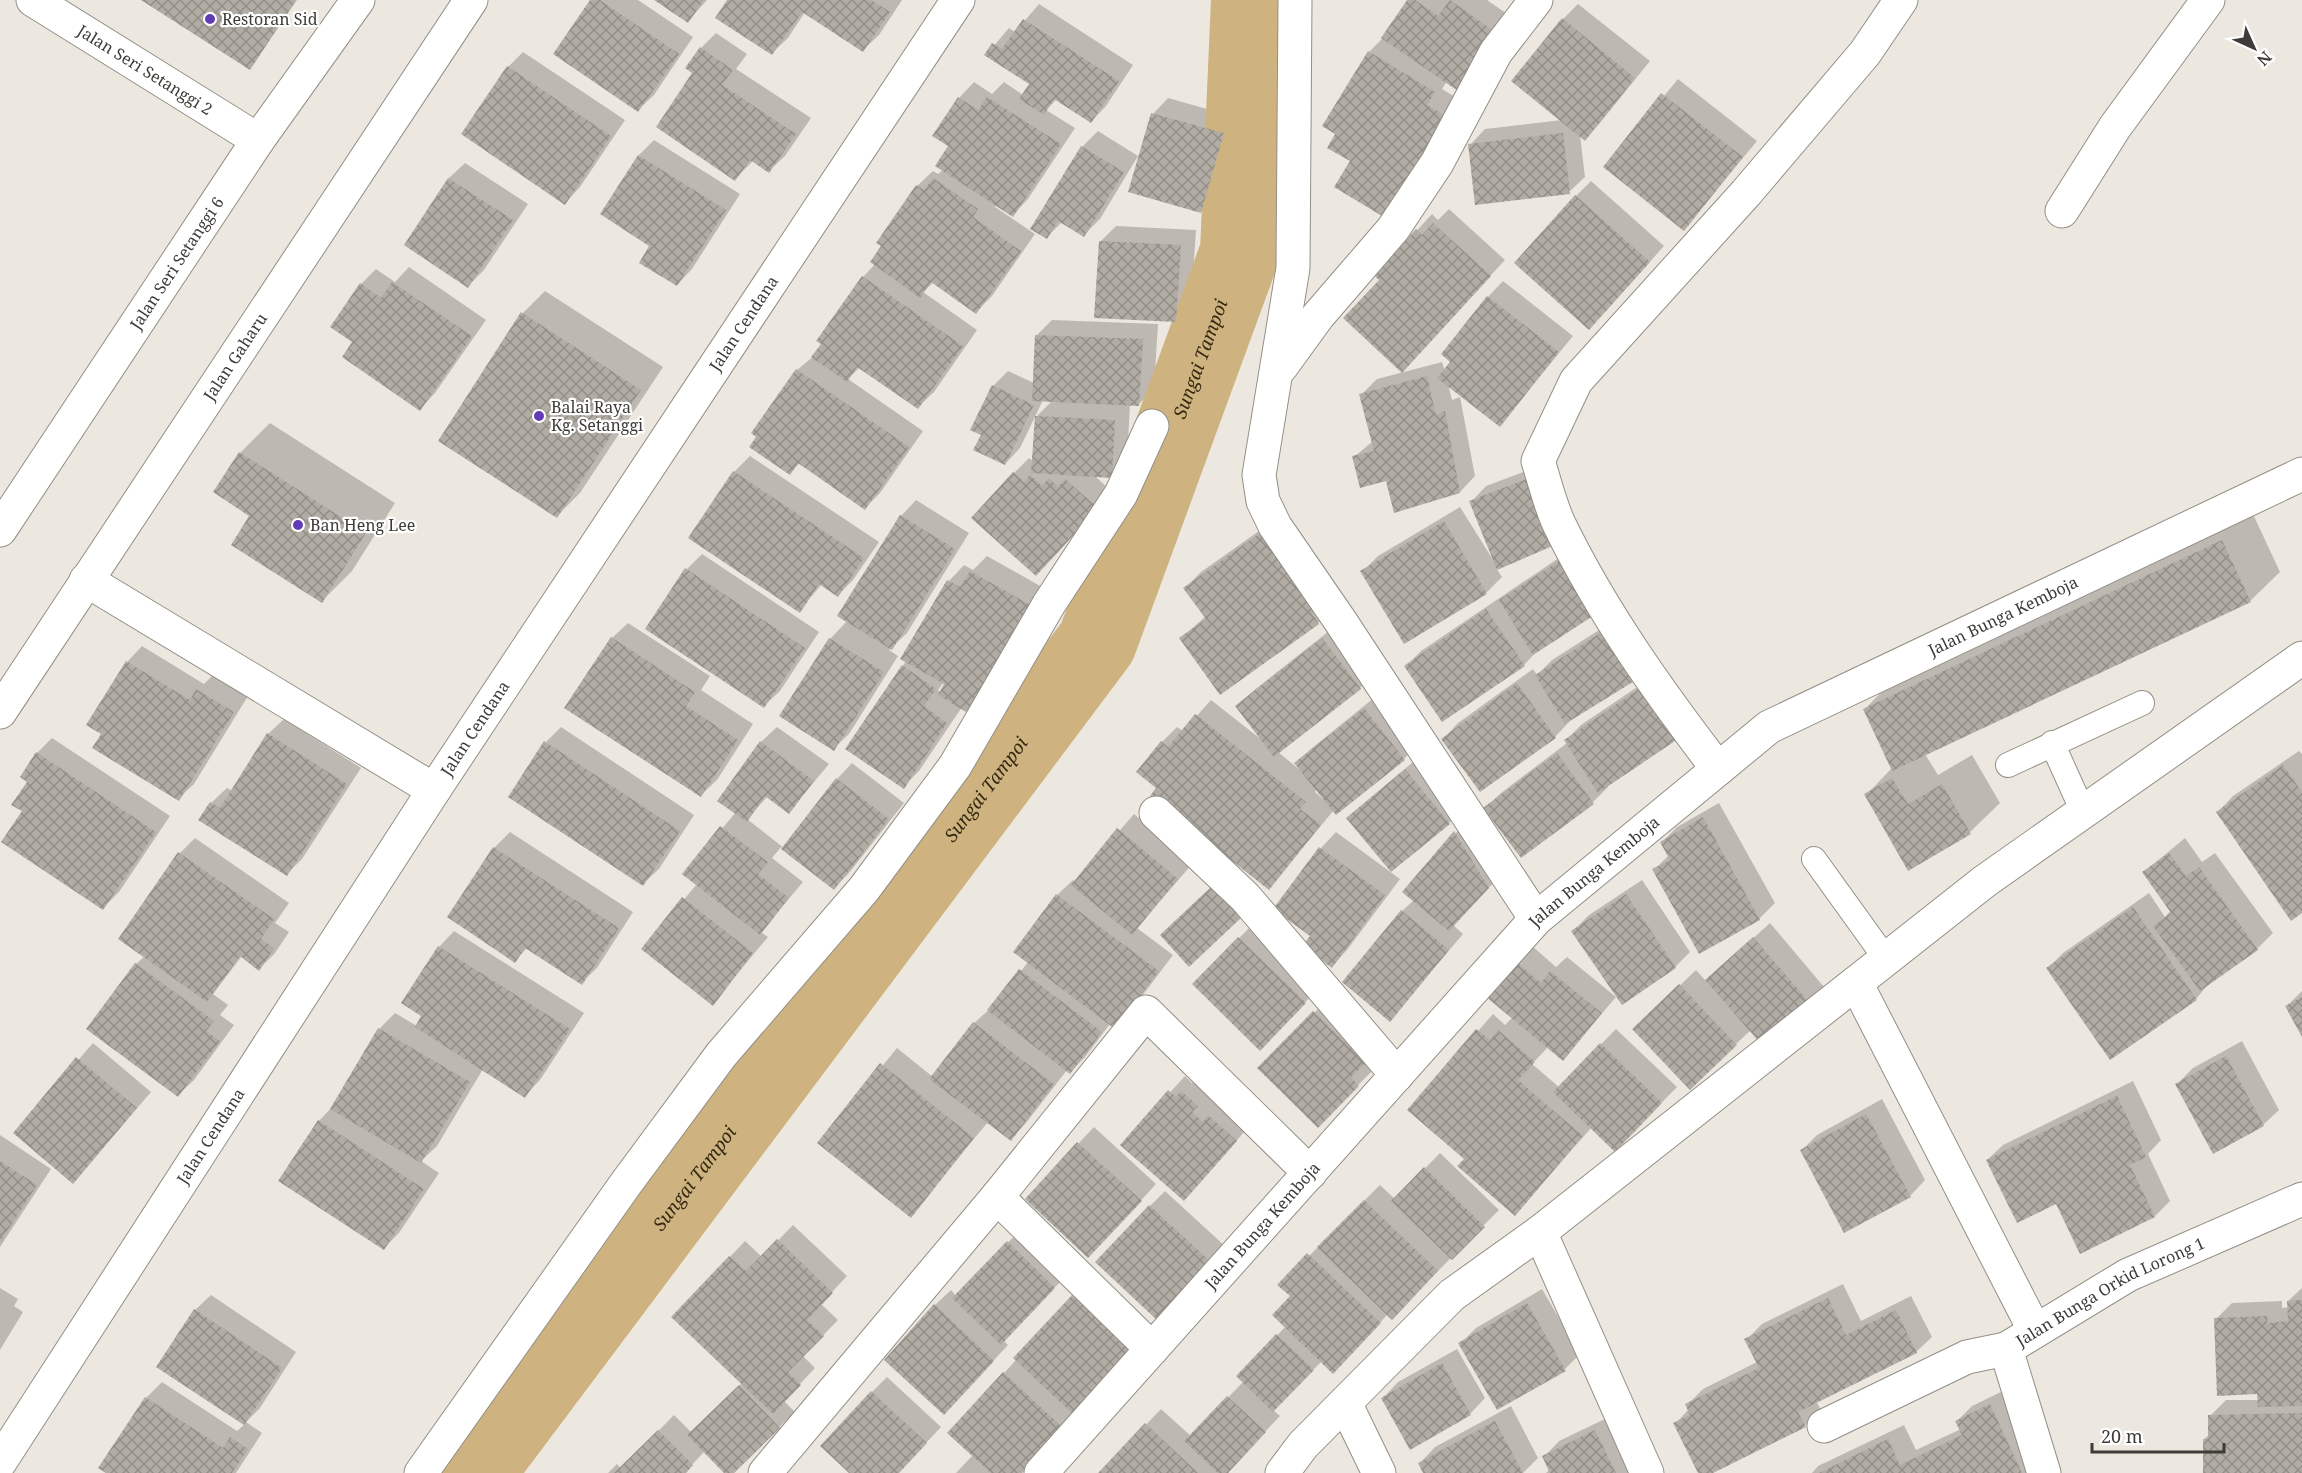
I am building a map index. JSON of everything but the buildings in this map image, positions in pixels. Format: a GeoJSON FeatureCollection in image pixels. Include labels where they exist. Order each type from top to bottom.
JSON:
{"type":"FeatureCollection","features":[{"type":"Feature","properties":{"kind":"street","name":"Jalan Seri Setanggi 2"},"geometry":{"type":"LineString","coordinates":[[33,0],[258,140]]}},
{"type":"Feature","properties":{"kind":"street","name":"Jalan Seri Setanggi 6"},"geometry":{"type":"LineString","coordinates":[[0,530],[258,140],[358,0]]}},
{"type":"Feature","properties":{"kind":"street","name":"Jalan Gaharu"},"geometry":{"type":"LineString","coordinates":[[0,712],[471,0]]}},
{"type":"Feature","properties":{"kind":"street","name":"Jalan Cendana"},"geometry":{"type":"LineString","coordinates":[[0,1462],[434,790],[958,0]]}},
{"type":"Feature","properties":{"kind":"street"},"geometry":{"type":"LineString","coordinates":[[1295,0],[1293,268],[1278,371],[1259,476],[1263,501],[1275,526],[1341,622],[1536,919]]}},
{"type":"Feature","properties":{"kind":"street"},"geometry":{"type":"LineString","coordinates":[[1278,371],[1318,316],[1393,229],[1437,163],[1496,52],[1536,0]]}},
{"type":"Feature","properties":{"kind":"street"},"geometry":{"type":"LineString","coordinates":[[1718,769],[1649,679],[1598,595],[1559,524],[1538,460],[1576,381],[1761,176],[1865,53],[1901,0]]}},
{"type":"Feature","properties":{"kind":"street"},"geometry":{"type":"LineString","coordinates":[[2062,211],[2115,127],[2208,0]]}},
{"type":"Feature","properties":{"kind":"street"},"geometry":{"type":"LineString","coordinates":[[421,1473],[627,1182],[721,1055],[864,889],[955,766],[1049,604],[1121,494],[1152,426]]}},
{"type":"Feature","properties":{"kind":"street","name":"Jalan Bunga Kemboja"},"geometry":{"type":"LineString","coordinates":[[1041,1473],[1536,919],[1769,727],[2302,474]]}},
{"type":"Feature","properties":{"kind":"street"},"geometry":{"type":"LineString","coordinates":[[86,580],[434,790]]}},
{"type":"Feature","properties":{"kind":"street"},"geometry":{"type":"LineString","coordinates":[[1282,1473],[1303,1445],[1452,1295],[1540,1232],[1986,881],[2084,814],[2302,657]]}},
{"type":"Feature","properties":{"kind":"street"},"geometry":{"type":"LineString","coordinates":[[1156,813],[1245,897],[1397,1075]]}},
{"type":"Feature","properties":{"kind":"street"},"geometry":{"type":"LineString","coordinates":[[1856,983],[2035,1330]]}},
{"type":"Feature","properties":{"kind":"street"},"geometry":{"type":"LineString","coordinates":[[765,1473],[998,1197],[1146,1012],[1310,1173]]}},
{"type":"Feature","properties":{"kind":"street"},"geometry":{"type":"LineString","coordinates":[[998,1197],[1152,1349]]}},
{"type":"Feature","properties":{"kind":"street","name":"Jalan Bunga Orkid Lorong 1"},"geometry":{"type":"LineString","coordinates":[[2044,1473],[2006,1349],[2128,1275],[2302,1199]]}},
{"type":"Feature","properties":{"kind":"street"},"geometry":{"type":"LineString","coordinates":[[1540,1232],[1647,1473]]}},
{"type":"Feature","properties":{"kind":"street"},"geometry":{"type":"LineString","coordinates":[[1824,1426],[1967,1357],[2006,1349]]}},
{"type":"Feature","properties":{"kind":"street"},"geometry":{"type":"LineString","coordinates":[[1345,1403],[1379,1473]]}},
{"type":"Feature","properties":{"kind":"lane"},"geometry":{"type":"LineString","coordinates":[[2008,765],[2142,703]]}},
{"type":"Feature","properties":{"kind":"lane"},"geometry":{"type":"LineString","coordinates":[[2052,743],[2084,814]]}},
{"type":"Feature","properties":{"kind":"lane"},"geometry":{"type":"LineString","coordinates":[[1814,859],[1886,959]]}},
{"type":"Feature","properties":{"kind":"waterway","name":"Sungai Tampoi"},"geometry":{"type":"LineString","coordinates":[[474,1473],[1097,642],[1240,252],[1251,0]]}},
{"type":"Feature","properties":{"kind":"place","name":"Restoran Sid"},"geometry":{"type":"Point","coordinates":[210,19]}},
{"type":"Feature","properties":{"kind":"place","name":"Balai Raya Kg. Setanggi"},"geometry":{"type":"Point","coordinates":[539,416]}},
{"type":"Feature","properties":{"kind":"place","name":"Ban Heng Lee"},"geometry":{"type":"Point","coordinates":[298,525]}}]}
